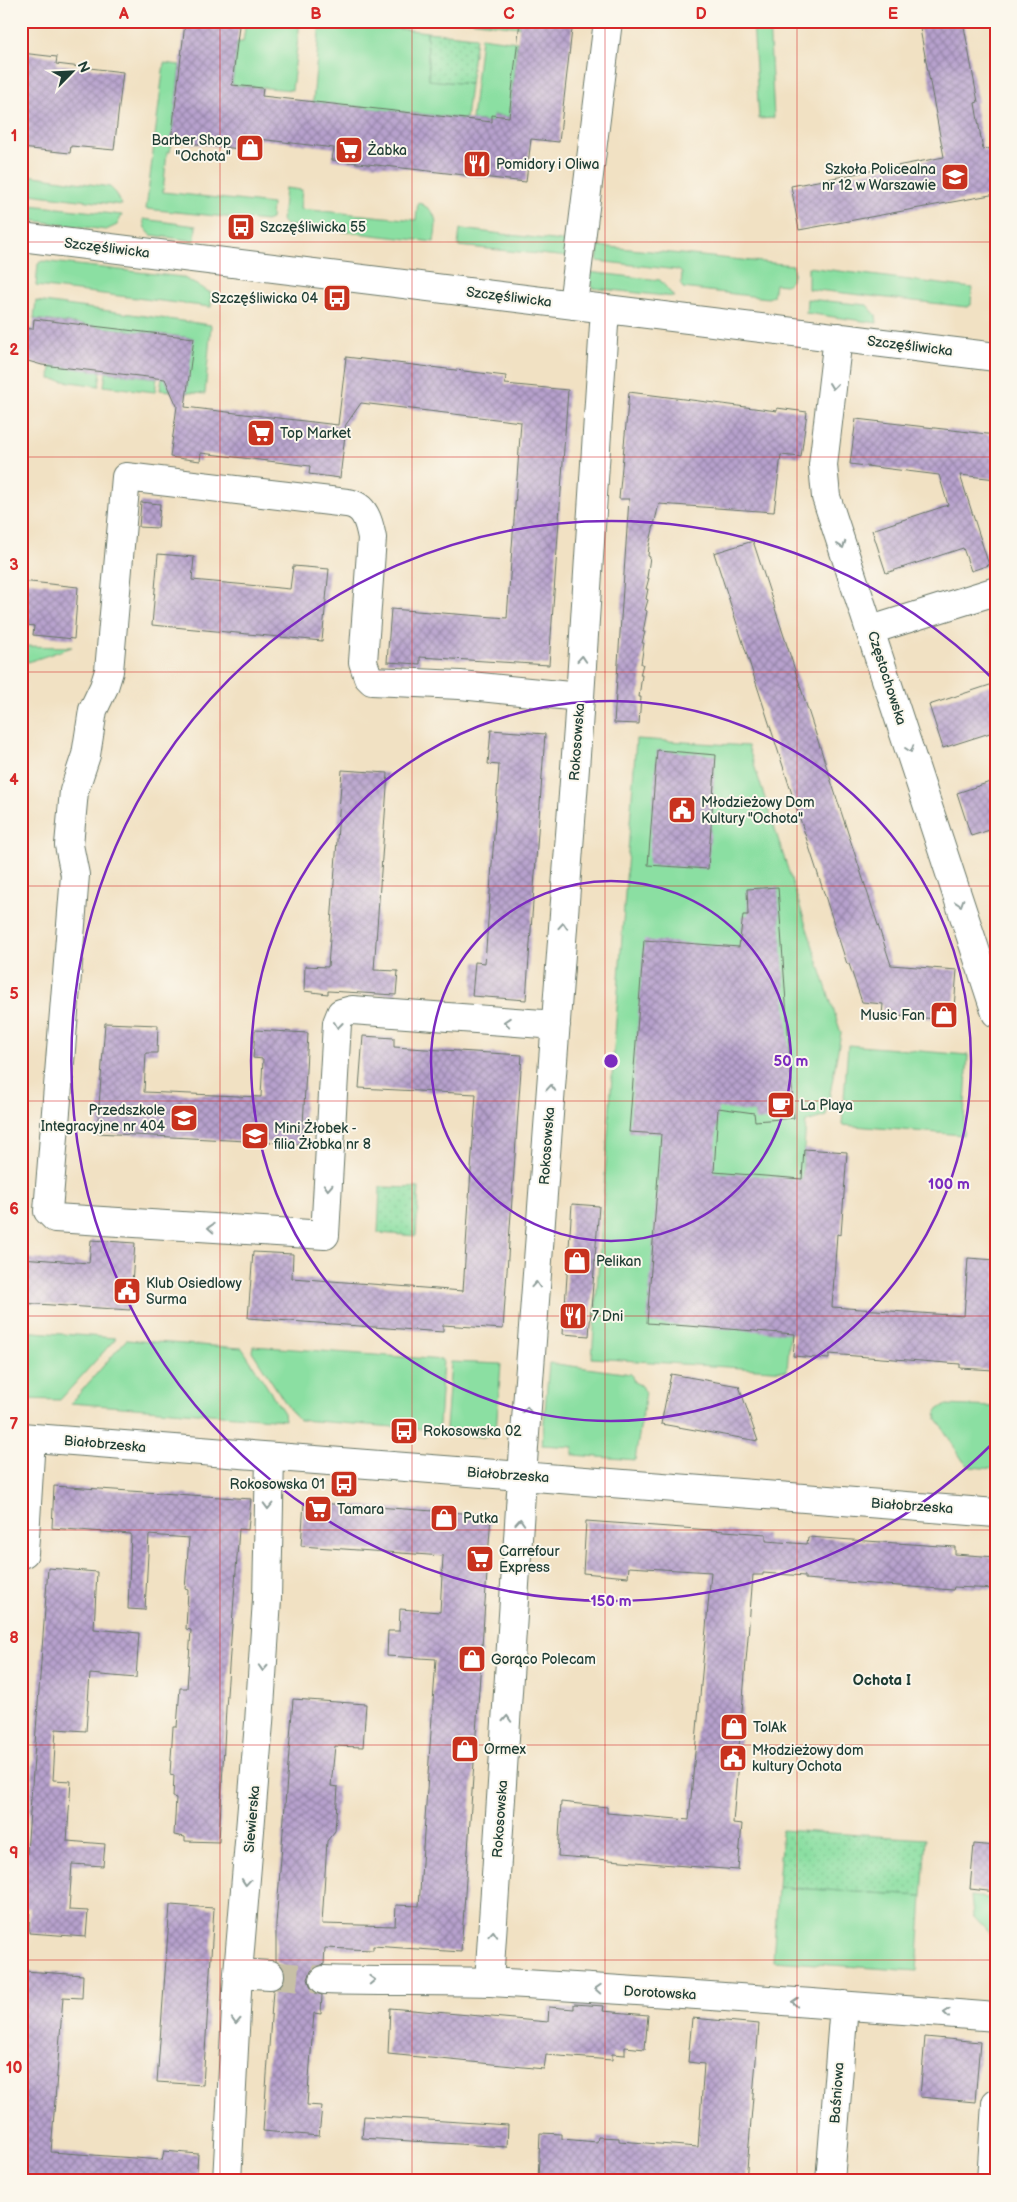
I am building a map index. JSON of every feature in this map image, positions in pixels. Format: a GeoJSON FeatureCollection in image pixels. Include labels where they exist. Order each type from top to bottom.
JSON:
{"type":"FeatureCollection","features":[{"type":"Feature","properties":{"kind":"street"},"geometry":{"type":"LineString","coordinates":[[573,305],[608,21]]}},
{"type":"Feature","properties":{"kind":"street","name":"Szczęśliwicka"},"geometry":{"type":"LineString","coordinates":[[21,237],[996,357]]}},
{"type":"Feature","properties":{"kind":"street","name":"Rokosowska"},"geometry":{"type":"LineString","coordinates":[[489,1982],[522,1476],[580,697],[605,309]]}},
{"type":"Feature","properties":{"kind":"street","name":"Częstochowska"},"geometry":{"type":"LineString","coordinates":[[838,337],[823,465],[826,497],[996,1013]]}},
{"type":"Feature","properties":{"kind":"street"},"geometry":{"type":"LineString","coordinates":[[556,1026],[352,1010],[341,1014],[337,1023],[325,1235],[55,1218],[48,1211],[75,875],[69,845],[74,792],[86,755],[93,710],[109,670],[126,477],[354,504],[360,508],[370,525],[372,538],[363,662],[368,677],[372,680],[460,685],[580,697]]}},
{"type":"Feature","properties":{"kind":"street"},"geometry":{"type":"LineString","coordinates":[[871,630],[996,591]]}},
{"type":"Feature","properties":{"kind":"street"},"geometry":{"type":"LineString","coordinates":[[22,1552],[26,1438]]}},
{"type":"Feature","properties":{"kind":"street","name":"Białobrzeska"},"geometry":{"type":"LineString","coordinates":[[26,1438],[996,1513]]}},
{"type":"Feature","properties":{"kind":"street","name":"Siewierska"},"geometry":{"type":"LineString","coordinates":[[227,2181],[238,1973],[260,1722],[267,1599],[270,1457]]}},
{"type":"Feature","properties":{"kind":"street"},"geometry":{"type":"LineString","coordinates":[[238,1973],[270,1976]]}},
{"type":"Feature","properties":{"kind":"street","name":"Dorotowska"},"geometry":{"type":"LineString","coordinates":[[324,1980],[489,1982],[844,2005],[996,2017]]}},
{"type":"Feature","properties":{"kind":"street","name":"Baśniowa"},"geometry":{"type":"LineString","coordinates":[[830,2181],[844,2005]]}},
{"type":"Feature","properties":{"kind":"street"},"geometry":{"type":"LineString","coordinates":[[990,2181],[996,2103]]}},
{"type":"Feature","properties":{"kind":"green space"},"geometry":{"type":"Polygon","coordinates":[[[237,21],[300,21],[292,90],[232,85],[237,42],[243,42],[245,28],[237,26],[237,21]]]}},
{"type":"Feature","properties":{"kind":"green space"},"geometry":{"type":"Polygon","coordinates":[[[320,21],[336,21],[427,32],[429,80],[470,84],[466,119],[313,102],[320,21]]]}},
{"type":"Feature","properties":{"kind":"green space"},"geometry":{"type":"Polygon","coordinates":[[[468,21],[520,21],[519,27],[468,21]]]}},
{"type":"Feature","properties":{"kind":"green space"},"geometry":{"type":"Polygon","coordinates":[[[753,21],[769,21],[774,118],[759,119],[753,21]]]}},
{"type":"Feature","properties":{"kind":"green space"},"geometry":{"type":"Polygon","coordinates":[[[427,32],[476,37],[470,84],[429,80],[427,32]]]}},
{"type":"Feature","properties":{"kind":"green space"},"geometry":{"type":"Polygon","coordinates":[[[481,37],[517,42],[509,117],[493,115],[492,122],[472,120],[481,37]]]}},
{"type":"Feature","properties":{"kind":"green space"},"geometry":{"type":"Polygon","coordinates":[[[164,63],[180,65],[171,147],[170,152],[167,152],[163,192],[272,204],[271,219],[266,221],[146,209],[164,63]]]}},
{"type":"Feature","properties":{"kind":"green space"},"geometry":{"type":"Polygon","coordinates":[[[21,174],[110,187],[116,193],[122,205],[21,193],[21,174]]]}},
{"type":"Feature","properties":{"kind":"green space"},"geometry":{"type":"Polygon","coordinates":[[[285,188],[302,190],[300,209],[416,220],[418,202],[430,210],[435,218],[434,242],[286,225],[282,221],[285,188]]]}},
{"type":"Feature","properties":{"kind":"green space"},"geometry":{"type":"Polygon","coordinates":[[[21,204],[122,215],[117,225],[106,230],[21,219],[21,204]]]}},
{"type":"Feature","properties":{"kind":"green space"},"geometry":{"type":"Polygon","coordinates":[[[143,219],[196,226],[195,241],[151,235],[145,228],[143,219]]]}},
{"type":"Feature","properties":{"kind":"green space"},"geometry":{"type":"Polygon","coordinates":[[[460,229],[570,242],[569,257],[458,246],[460,229]]]}},
{"type":"Feature","properties":{"kind":"green space"},"geometry":{"type":"Polygon","coordinates":[[[599,246],[793,265],[793,274],[791,281],[786,285],[775,284],[773,296],[768,298],[683,288],[681,285],[682,273],[678,270],[597,261],[599,246]]]}},
{"type":"Feature","properties":{"kind":"green space"},"geometry":{"type":"Polygon","coordinates":[[[21,257],[24,257],[27,264],[24,285],[21,284],[21,257]]]}},
{"type":"Feature","properties":{"kind":"green space"},"geometry":{"type":"Polygon","coordinates":[[[42,261],[182,277],[211,293],[211,307],[36,286],[38,264],[42,261]]]}},
{"type":"Feature","properties":{"kind":"green space"},"geometry":{"type":"Polygon","coordinates":[[[808,267],[972,288],[971,305],[967,307],[808,289],[808,267]]]}},
{"type":"Feature","properties":{"kind":"green space"},"geometry":{"type":"Polygon","coordinates":[[[588,272],[660,280],[674,297],[593,288],[588,283],[588,272]]]}},
{"type":"Feature","properties":{"kind":"green space"},"geometry":{"type":"Polygon","coordinates":[[[807,299],[867,305],[876,315],[877,323],[806,313],[807,299]]]}},
{"type":"Feature","properties":{"kind":"green space"},"geometry":{"type":"Polygon","coordinates":[[[36,301],[211,325],[205,394],[160,390],[162,378],[193,338],[34,319],[36,301]]]}},
{"type":"Feature","properties":{"kind":"green space"},"geometry":{"type":"Polygon","coordinates":[[[51,365],[101,371],[99,386],[50,379],[51,365]]]}},
{"type":"Feature","properties":{"kind":"green space"},"geometry":{"type":"Polygon","coordinates":[[[106,372],[157,378],[155,392],[104,386],[106,372]]]}},
{"type":"Feature","properties":{"kind":"green space"},"geometry":{"type":"Polygon","coordinates":[[[21,646],[72,647],[28,662],[21,646]]]}},
{"type":"Feature","properties":{"kind":"green space"},"geometry":{"type":"Polygon","coordinates":[[[636,739],[748,746],[841,1033],[826,1116],[806,1122],[787,1371],[592,1358],[636,739]]]}},
{"type":"Feature","properties":{"kind":"green space"},"geometry":{"type":"Polygon","coordinates":[[[848,1045],[968,1055],[963,1135],[842,1125],[848,1045]]]}},
{"type":"Feature","properties":{"kind":"green space"},"geometry":{"type":"Polygon","coordinates":[[[380,1187],[419,1188],[416,1236],[378,1233],[380,1187]]]}},
{"type":"Feature","properties":{"kind":"green space"},"geometry":{"type":"Polygon","coordinates":[[[21,1331],[116,1338],[60,1400],[21,1399],[21,1331]]]}},
{"type":"Feature","properties":{"kind":"green space"},"geometry":{"type":"Polygon","coordinates":[[[126,1340],[242,1348],[284,1413],[285,1420],[71,1403],[126,1340]]]}},
{"type":"Feature","properties":{"kind":"green space"},"geometry":{"type":"Polygon","coordinates":[[[253,1346],[443,1360],[439,1425],[435,1430],[300,1420],[290,1410],[252,1351],[253,1346]]]}},
{"type":"Feature","properties":{"kind":"green space"},"geometry":{"type":"Polygon","coordinates":[[[451,1362],[501,1364],[496,1431],[483,1437],[449,1433],[446,1428],[451,1362]]]}},
{"type":"Feature","properties":{"kind":"green space"},"geometry":{"type":"Polygon","coordinates":[[[549,1363],[631,1374],[634,1382],[640,1385],[646,1392],[635,1460],[573,1455],[573,1447],[542,1445],[549,1363]]]}},
{"type":"Feature","properties":{"kind":"green space"},"geometry":{"type":"Polygon","coordinates":[[[945,1405],[996,1407],[996,1469],[970,1467],[963,1461],[937,1419],[936,1411],[945,1405]]]}},
{"type":"Feature","properties":{"kind":"green space"},"geometry":{"type":"Polygon","coordinates":[[[782,1830],[926,1839],[922,1896],[778,1887],[782,1830]]]}},
{"type":"Feature","properties":{"kind":"green space"},"geometry":{"type":"Polygon","coordinates":[[[778,1887],[922,1896],[917,1971],[773,1961],[778,1887]]]}},
{"type":"Feature","properties":{"kind":"green space"},"geometry":{"type":"Polygon","coordinates":[[[971,1896],[996,1899],[996,1941],[973,1916],[971,1896]]]}},
{"type":"Feature","properties":{"kind":"building"},"geometry":{"type":"Polygon","coordinates":[[[191,21],[237,21],[237,26],[239,26],[232,85],[263,88],[262,96],[492,122],[492,115],[509,117],[520,21],[573,21],[559,142],[531,139],[526,182],[332,160],[334,148],[259,139],[257,151],[171,141],[185,23],[190,23],[191,21]]]}},
{"type":"Feature","properties":{"kind":"building"},"geometry":{"type":"Polygon","coordinates":[[[963,21],[978,102],[975,103],[983,150],[996,147],[996,194],[799,230],[791,186],[944,157],[920,29],[963,21]]]}},
{"type":"Feature","properties":{"kind":"building"},"geometry":{"type":"Polygon","coordinates":[[[21,53],[57,57],[56,64],[123,72],[114,150],[71,146],[70,153],[21,148],[21,53]]]}},
{"type":"Feature","properties":{"kind":"building"},"geometry":{"type":"Polygon","coordinates":[[[34,319],[194,338],[185,407],[338,425],[346,357],[506,376],[505,384],[568,390],[549,665],[420,657],[420,664],[387,662],[391,609],[507,618],[521,422],[361,403],[345,426],[340,478],[309,474],[310,466],[201,453],[200,461],[170,457],[177,406],[165,379],[42,365],[21,359],[21,328],[33,329],[34,319]]]}},
{"type":"Feature","properties":{"kind":"building"},"geometry":{"type":"Polygon","coordinates":[[[629,392],[777,411],[777,408],[807,412],[801,457],[781,455],[774,512],[659,504],[648,556],[650,557],[646,599],[648,600],[645,610],[647,611],[642,643],[644,643],[641,664],[643,664],[640,675],[642,675],[639,697],[641,697],[639,724],[614,723],[629,499],[619,499],[629,392]]]}},
{"type":"Feature","properties":{"kind":"building"},"geometry":{"type":"Polygon","coordinates":[[[856,419],[996,435],[996,479],[960,475],[989,565],[971,571],[963,548],[886,573],[872,530],[948,505],[939,475],[850,464],[856,419]]]}},
{"type":"Feature","properties":{"kind":"building"},"geometry":{"type":"Polygon","coordinates":[[[141,502],[160,504],[158,528],[139,527],[141,502]]]}},
{"type":"Feature","properties":{"kind":"building"},"geometry":{"type":"Polygon","coordinates":[[[753,541],[891,965],[957,970],[953,1020],[882,1015],[883,1004],[862,1002],[849,964],[847,964],[714,553],[753,541]]]}},
{"type":"Feature","properties":{"kind":"building"},"geometry":{"type":"Polygon","coordinates":[[[158,554],[194,557],[192,580],[290,589],[293,566],[329,569],[322,641],[152,625],[158,554]]]}},
{"type":"Feature","properties":{"kind":"building"},"geometry":{"type":"Polygon","coordinates":[[[21,581],[78,587],[74,639],[33,635],[34,626],[21,624],[21,581]]]}},
{"type":"Feature","properties":{"kind":"building"},"geometry":{"type":"Polygon","coordinates":[[[996,683],[996,731],[943,748],[929,705],[996,683]]]}},
{"type":"Feature","properties":{"kind":"building"},"geometry":{"type":"Polygon","coordinates":[[[491,730],[545,734],[526,1000],[472,996],[475,962],[485,963],[499,765],[488,764],[491,730]]]}},
{"type":"Feature","properties":{"kind":"building","name":"Młodzieżowy Dom Kultury \"Ochota\""},"geometry":{"type":"Polygon","coordinates":[[[657,750],[716,755],[708,869],[648,865],[657,750]]]}},
{"type":"Feature","properties":{"kind":"building"},"geometry":{"type":"Polygon","coordinates":[[[342,770],[388,773],[374,970],[398,971],[396,995],[328,991],[328,994],[304,991],[305,966],[328,967],[342,770]]]}},
{"type":"Feature","properties":{"kind":"building"},"geometry":{"type":"Polygon","coordinates":[[[996,780],[996,828],[971,836],[957,793],[996,780]]]}},
{"type":"Feature","properties":{"kind":"building"},"geometry":{"type":"Polygon","coordinates":[[[778,887],[794,1118],[755,1121],[754,1113],[718,1108],[714,1172],[802,1179],[804,1149],[847,1152],[841,1235],[837,1234],[832,1307],[964,1316],[968,1258],[996,1260],[994,1370],[960,1368],[960,1364],[829,1354],[829,1359],[793,1356],[795,1334],[647,1323],[661,1134],[629,1132],[644,940],[739,947],[743,915],[748,915],[747,889],[778,887]]]}},
{"type":"Feature","properties":{"kind":"building"},"geometry":{"type":"Polygon","coordinates":[[[105,1023],[158,1025],[157,1053],[146,1053],[144,1092],[261,1097],[263,1059],[253,1058],[255,1030],[308,1033],[302,1144],[97,1133],[105,1023]]]}},
{"type":"Feature","properties":{"kind":"building"},"geometry":{"type":"Polygon","coordinates":[[[363,1036],[394,1038],[394,1047],[522,1055],[503,1329],[443,1325],[443,1332],[248,1318],[253,1252],[293,1254],[292,1278],[463,1291],[476,1094],[359,1088],[363,1036]]]}},
{"type":"Feature","properties":{"kind":"building"},"geometry":{"type":"Polygon","coordinates":[[[572,1204],[599,1206],[589,1336],[563,1334],[572,1204]]]}},
{"type":"Feature","properties":{"kind":"building"},"geometry":{"type":"Polygon","coordinates":[[[91,1240],[135,1243],[130,1310],[21,1303],[21,1258],[89,1263],[91,1240]]]}},
{"type":"Feature","properties":{"kind":"building"},"geometry":{"type":"Polygon","coordinates":[[[671,1374],[739,1386],[758,1441],[661,1424],[671,1374]]]}},
{"type":"Feature","properties":{"kind":"building"},"geometry":{"type":"Polygon","coordinates":[[[54,1486],[251,1499],[248,1530],[239,1529],[226,1708],[219,1842],[185,1841],[185,1837],[174,1835],[176,1798],[173,1797],[174,1775],[170,1774],[173,1727],[177,1727],[180,1688],[187,1688],[191,1630],[186,1629],[188,1590],[185,1589],[189,1538],[149,1535],[145,1610],[128,1609],[131,1534],[52,1528],[54,1486]]]}},
{"type":"Feature","properties":{"kind":"building"},"geometry":{"type":"Polygon","coordinates":[[[304,1502],[491,1515],[461,1952],[373,1946],[373,1950],[325,1948],[324,1964],[311,1971],[308,1979],[315,1993],[322,1995],[321,2014],[314,2013],[307,2105],[322,2106],[319,2136],[263,2131],[273,1990],[283,1984],[286,1976],[284,1968],[276,1961],[276,1924],[293,1699],[366,1704],[363,1747],[335,1746],[331,1786],[338,1787],[335,1831],[327,1841],[322,1924],[395,1926],[396,1905],[419,1906],[436,1659],[387,1656],[388,1631],[399,1631],[400,1609],[440,1612],[443,1556],[301,1546],[304,1502]]]}},
{"type":"Feature","properties":{"kind":"building"},"geometry":{"type":"Polygon","coordinates":[[[586,1521],[766,1534],[766,1541],[807,1544],[808,1537],[955,1547],[955,1554],[996,1557],[996,1589],[954,1587],[953,1590],[805,1579],[805,1576],[763,1573],[763,1575],[753,1575],[733,1823],[742,1824],[738,1870],[558,1856],[561,1802],[607,1807],[607,1813],[689,1820],[711,1572],[629,1567],[628,1577],[583,1573],[586,1521]]]}},
{"type":"Feature","properties":{"kind":"building"},"geometry":{"type":"Polygon","coordinates":[[[48,1568],[97,1572],[94,1629],[139,1633],[136,1678],[90,1674],[86,1731],[56,1729],[53,1780],[71,1781],[67,1841],[105,1844],[103,1866],[72,1864],[69,1910],[88,1911],[86,1937],[29,1933],[30,1908],[23,1907],[48,1568]]]}},
{"type":"Feature","properties":{"kind":"building"},"geometry":{"type":"Polygon","coordinates":[[[974,1844],[996,1846],[996,1892],[970,1889],[974,1844]]]}},
{"type":"Feature","properties":{"kind":"building"},"geometry":{"type":"Polygon","coordinates":[[[170,1905],[214,1908],[203,2085],[157,2082],[170,1905]]]}},
{"type":"Feature","properties":{"kind":"building"},"geometry":{"type":"Polygon","coordinates":[[[25,1971],[83,1975],[82,1998],[63,1997],[51,2152],[162,2160],[164,2151],[198,2154],[196,2181],[21,2181],[21,1997],[23,1997],[25,1971]]]}},
{"type":"Feature","properties":{"kind":"building"},"geometry":{"type":"Polygon","coordinates":[[[574,2004],[604,2006],[603,2011],[648,2015],[645,2049],[625,2047],[625,2055],[612,2054],[612,2060],[546,2055],[544,2069],[388,2054],[390,2008],[548,2022],[549,2007],[574,2009],[574,2004]]]}},
{"type":"Feature","properties":{"kind":"building"},"geometry":{"type":"Polygon","coordinates":[[[692,2018],[759,2024],[746,2181],[538,2181],[540,2133],[562,2134],[562,2139],[597,2142],[598,2137],[619,2138],[619,2141],[698,2147],[704,2064],[688,2062],[692,2018]]]}},
{"type":"Feature","properties":{"kind":"building"},"geometry":{"type":"Polygon","coordinates":[[[925,2037],[980,2042],[975,2102],[920,2097],[925,2037]]]}},
{"type":"Feature","properties":{"kind":"building"},"geometry":{"type":"Polygon","coordinates":[[[364,2116],[508,2125],[507,2147],[362,2138],[364,2116]]]}},
{"type":"Feature","properties":{"kind":"tunnel"},"geometry":{"type":"LineString","coordinates":[[270,1975],[324,1980]]}},
{"type":"Feature","properties":{"kind":"place","name":"Barber Shop \"Ochota\""},"geometry":{"type":"Point","coordinates":[250,148]}},
{"type":"Feature","properties":{"kind":"place","name":"Żabka"},"geometry":{"type":"Point","coordinates":[349,150]}},
{"type":"Feature","properties":{"kind":"place","name":"Pomidory i Oliwa"},"geometry":{"type":"Point","coordinates":[477,164]}},
{"type":"Feature","properties":{"kind":"place","name":"Szkoła Policealna nr 12 w Warszawie"},"geometry":{"type":"Point","coordinates":[955,177]}},
{"type":"Feature","properties":{"kind":"place","name":"Szczęśliwicka 55"},"geometry":{"type":"Point","coordinates":[241,227]}},
{"type":"Feature","properties":{"kind":"place","name":"Szczęśliwicka 04"},"geometry":{"type":"Point","coordinates":[337,298]}},
{"type":"Feature","properties":{"kind":"place","name":"Top Market"},"geometry":{"type":"Point","coordinates":[261,433]}},
{"type":"Feature","properties":{"kind":"place","name":"Młodzieżowy Dom Kultury \"Ochota\""},"geometry":{"type":"Point","coordinates":[682,810]}},
{"type":"Feature","properties":{"kind":"place","name":"Music Fan"},"geometry":{"type":"Point","coordinates":[944,1015]}},
{"type":"Feature","properties":{"kind":"place","name":"La Playa"},"geometry":{"type":"Point","coordinates":[781,1105]}},
{"type":"Feature","properties":{"kind":"place","name":"Przedszkole Integracyjne nr 404"},"geometry":{"type":"Point","coordinates":[184,1118]}},
{"type":"Feature","properties":{"kind":"place","name":"Mini Żłobek - filia Żłobka nr 8"},"geometry":{"type":"Point","coordinates":[255,1136]}},
{"type":"Feature","properties":{"kind":"place","name":"Pelikan"},"geometry":{"type":"Point","coordinates":[577,1261]}},
{"type":"Feature","properties":{"kind":"place","name":"Klub Osiedlowy Surma"},"geometry":{"type":"Point","coordinates":[127,1291]}},
{"type":"Feature","properties":{"kind":"place","name":"7 Dni"},"geometry":{"type":"Point","coordinates":[573,1316]}},
{"type":"Feature","properties":{"kind":"place","name":"Rokosowska 02"},"geometry":{"type":"Point","coordinates":[404,1431]}},
{"type":"Feature","properties":{"kind":"place","name":"Rokosowska 01"},"geometry":{"type":"Point","coordinates":[344,1484]}},
{"type":"Feature","properties":{"kind":"place","name":"Tamara"},"geometry":{"type":"Point","coordinates":[318,1509]}},
{"type":"Feature","properties":{"kind":"place","name":"Putka"},"geometry":{"type":"Point","coordinates":[444,1518]}},
{"type":"Feature","properties":{"kind":"place","name":"Carrefour Express"},"geometry":{"type":"Point","coordinates":[480,1559]}},
{"type":"Feature","properties":{"kind":"place","name":"Gorąco Polecam"},"geometry":{"type":"Point","coordinates":[472,1659]}},
{"type":"Feature","properties":{"kind":"place","name":"TolAk"},"geometry":{"type":"Point","coordinates":[734,1727]}},
{"type":"Feature","properties":{"kind":"place","name":"Ormex"},"geometry":{"type":"Point","coordinates":[465,1749]}},
{"type":"Feature","properties":{"kind":"place","name":"Młodzieżowy dom kultury Ochota"},"geometry":{"type":"Point","coordinates":[733,1758]}},
{"type":"Feature","properties":{"kind":"district","name":"Ochota I"},"geometry":{"type":"Point","coordinates":[882,1680]}}]}
